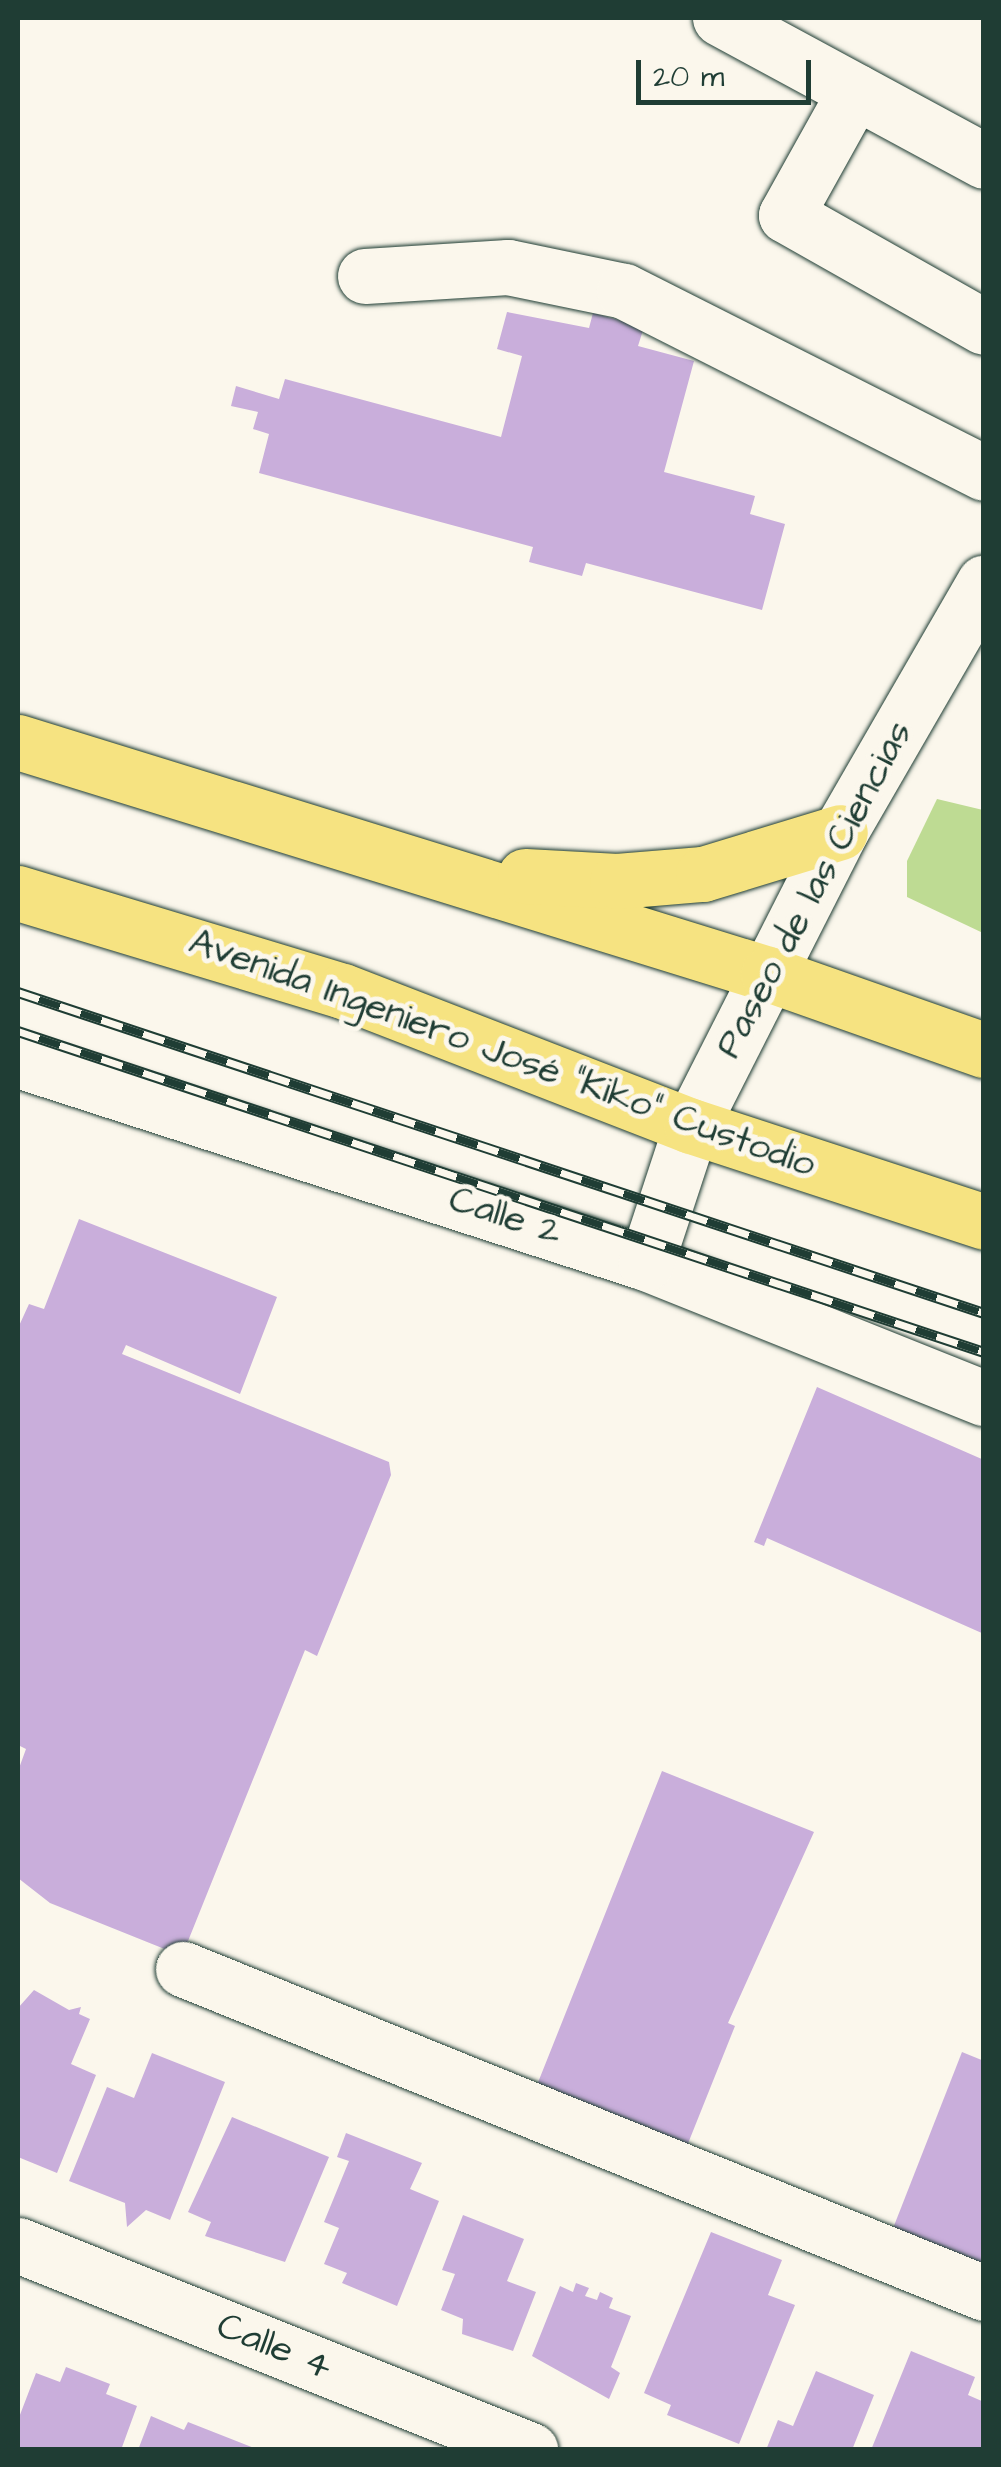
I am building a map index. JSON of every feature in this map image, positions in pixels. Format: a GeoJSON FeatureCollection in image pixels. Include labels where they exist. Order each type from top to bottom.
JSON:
{"type":"FeatureCollection","features":[{"type":"Feature","properties":{"kind":"main road"},"geometry":{"type":"LineString","coordinates":[[18,742],[768,974],[984,1050]]}},
{"type":"Feature","properties":{"kind":"main road"},"geometry":{"type":"LineString","coordinates":[[445,872],[617,881],[702,874],[840,832]]}},
{"type":"Feature","properties":{"kind":"main road","name":"Avenida Ingeniero José \"Kiko\" Custodio"},"geometry":{"type":"LineString","coordinates":[[18,893],[343,991],[691,1126],[984,1222]]}},
{"type":"Feature","properties":{"kind":"street"},"geometry":{"type":"LineString","coordinates":[[720,18],[984,161]]}},
{"type":"Feature","properties":{"kind":"street"},"geometry":{"type":"LineString","coordinates":[[855,91],[786,215],[984,327]]}},
{"type":"Feature","properties":{"kind":"street"},"geometry":{"type":"LineString","coordinates":[[364,276],[508,266],[624,291],[984,472]]}},
{"type":"Feature","properties":{"kind":"street","name":"Paseo de las Ciencias"},"geometry":{"type":"LineString","coordinates":[[646,1263],[691,1126],[840,832],[984,583]]}},
{"type":"Feature","properties":{"kind":"street","name":"Calle 2"},"geometry":{"type":"LineString","coordinates":[[18,1060],[646,1263],[984,1398]]}},
{"type":"Feature","properties":{"kind":"street"},"geometry":{"type":"LineString","coordinates":[[184,1968],[984,2293]]}},
{"type":"Feature","properties":{"kind":"street","name":"Calle 4"},"geometry":{"type":"LineString","coordinates":[[18,2245],[470,2438],[530,2450]]}},
{"type":"Feature","properties":{"kind":"green space"},"geometry":{"type":"Polygon","coordinates":[[[937,799],[983,810],[983,933],[907,897],[907,861],[937,799]]]}},
{"type":"Feature","properties":{"kind":"building"},"geometry":{"type":"Polygon","coordinates":[[[507,312],[589,328],[593,313],[644,327],[638,346],[694,361],[664,472],[755,496],[750,514],[785,524],[762,610],[586,563],[582,576],[529,562],[533,547],[259,473],[269,434],[253,429],[258,412],[231,406],[236,386],[279,399],[285,379],[501,437],[522,356],[497,349],[507,312]]]}},
{"type":"Feature","properties":{"kind":"building"},"geometry":{"type":"Polygon","coordinates":[[[79,1219],[277,1297],[240,1394],[126,1345],[122,1354],[389,1462],[391,1475],[317,1656],[305,1650],[182,1956],[50,1903],[18,1878],[18,1771],[26,1749],[18,1745],[18,1328],[29,1304],[44,1309],[79,1219]]]}},
{"type":"Feature","properties":{"kind":"building"},"geometry":{"type":"Polygon","coordinates":[[[817,1387],[984,1460],[984,1634],[767,1538],[764,1546],[754,1542],[817,1387]]]}},
{"type":"Feature","properties":{"kind":"building"},"geometry":{"type":"Polygon","coordinates":[[[662,1771],[814,1832],[728,2023],[735,2026],[685,2151],[535,2090],[662,1771]]]}},
{"type":"Feature","properties":{"kind":"building"},"geometry":{"type":"Polygon","coordinates":[[[34,1990],[69,2010],[81,2007],[79,2014],[90,2019],[71,2064],[96,2075],[57,2173],[18,2157],[18,2008],[34,1990]]]}},
{"type":"Feature","properties":{"kind":"building"},"geometry":{"type":"Polygon","coordinates":[[[962,2052],[984,2061],[984,2273],[890,2236],[962,2052]]]}},
{"type":"Feature","properties":{"kind":"building"},"geometry":{"type":"Polygon","coordinates":[[[152,2053],[225,2082],[170,2220],[146,2210],[127,2227],[125,2203],[69,2181],[107,2087],[134,2098],[152,2053]]]}},
{"type":"Feature","properties":{"kind":"building"},"geometry":{"type":"Polygon","coordinates":[[[232,2117],[329,2157],[285,2262],[205,2236],[211,2222],[188,2212],[232,2117]]]}},
{"type":"Feature","properties":{"kind":"building"},"geometry":{"type":"Polygon","coordinates":[[[346,2133],[422,2163],[410,2189],[439,2201],[397,2306],[342,2283],[347,2273],[324,2264],[339,2228],[324,2222],[349,2161],[337,2157],[346,2133]]]}},
{"type":"Feature","properties":{"kind":"building"},"geometry":{"type":"Polygon","coordinates":[[[463,2215],[524,2239],[507,2281],[536,2292],[513,2351],[462,2334],[463,2319],[441,2310],[455,2274],[442,2270],[463,2215]]]}},
{"type":"Feature","properties":{"kind":"building"},"geometry":{"type":"Polygon","coordinates":[[[711,2232],[782,2260],[768,2295],[795,2305],[739,2444],[667,2415],[671,2405],[644,2393],[711,2232]]]}},
{"type":"Feature","properties":{"kind":"building"},"geometry":{"type":"Polygon","coordinates":[[[576,2283],[589,2288],[585,2296],[597,2300],[600,2292],[613,2298],[609,2308],[631,2316],[611,2367],[620,2373],[609,2399],[532,2356],[560,2286],[573,2292],[576,2283]]]}},
{"type":"Feature","properties":{"kind":"building"},"geometry":{"type":"Polygon","coordinates":[[[911,2351],[975,2377],[968,2395],[984,2402],[984,2450],[871,2450],[911,2351]]]}},
{"type":"Feature","properties":{"kind":"building"},"geometry":{"type":"Polygon","coordinates":[[[66,2367],[110,2384],[106,2394],[137,2406],[121,2450],[18,2450],[18,2420],[36,2373],[60,2382],[66,2367]]]}},
{"type":"Feature","properties":{"kind":"building"},"geometry":{"type":"Polygon","coordinates":[[[816,2371],[874,2395],[852,2450],[766,2450],[778,2420],[793,2426],[816,2371]]]}},
{"type":"Feature","properties":{"kind":"building"},"geometry":{"type":"Polygon","coordinates":[[[151,2416],[184,2430],[188,2422],[259,2450],[138,2450],[151,2416]]]}},
{"type":"Feature","properties":{"kind":"railway"},"geometry":{"type":"LineString","coordinates":[[18,992],[984,1313]]}},
{"type":"Feature","properties":{"kind":"railway"},"geometry":{"type":"LineString","coordinates":[[18,1031],[984,1352]]}}]}
